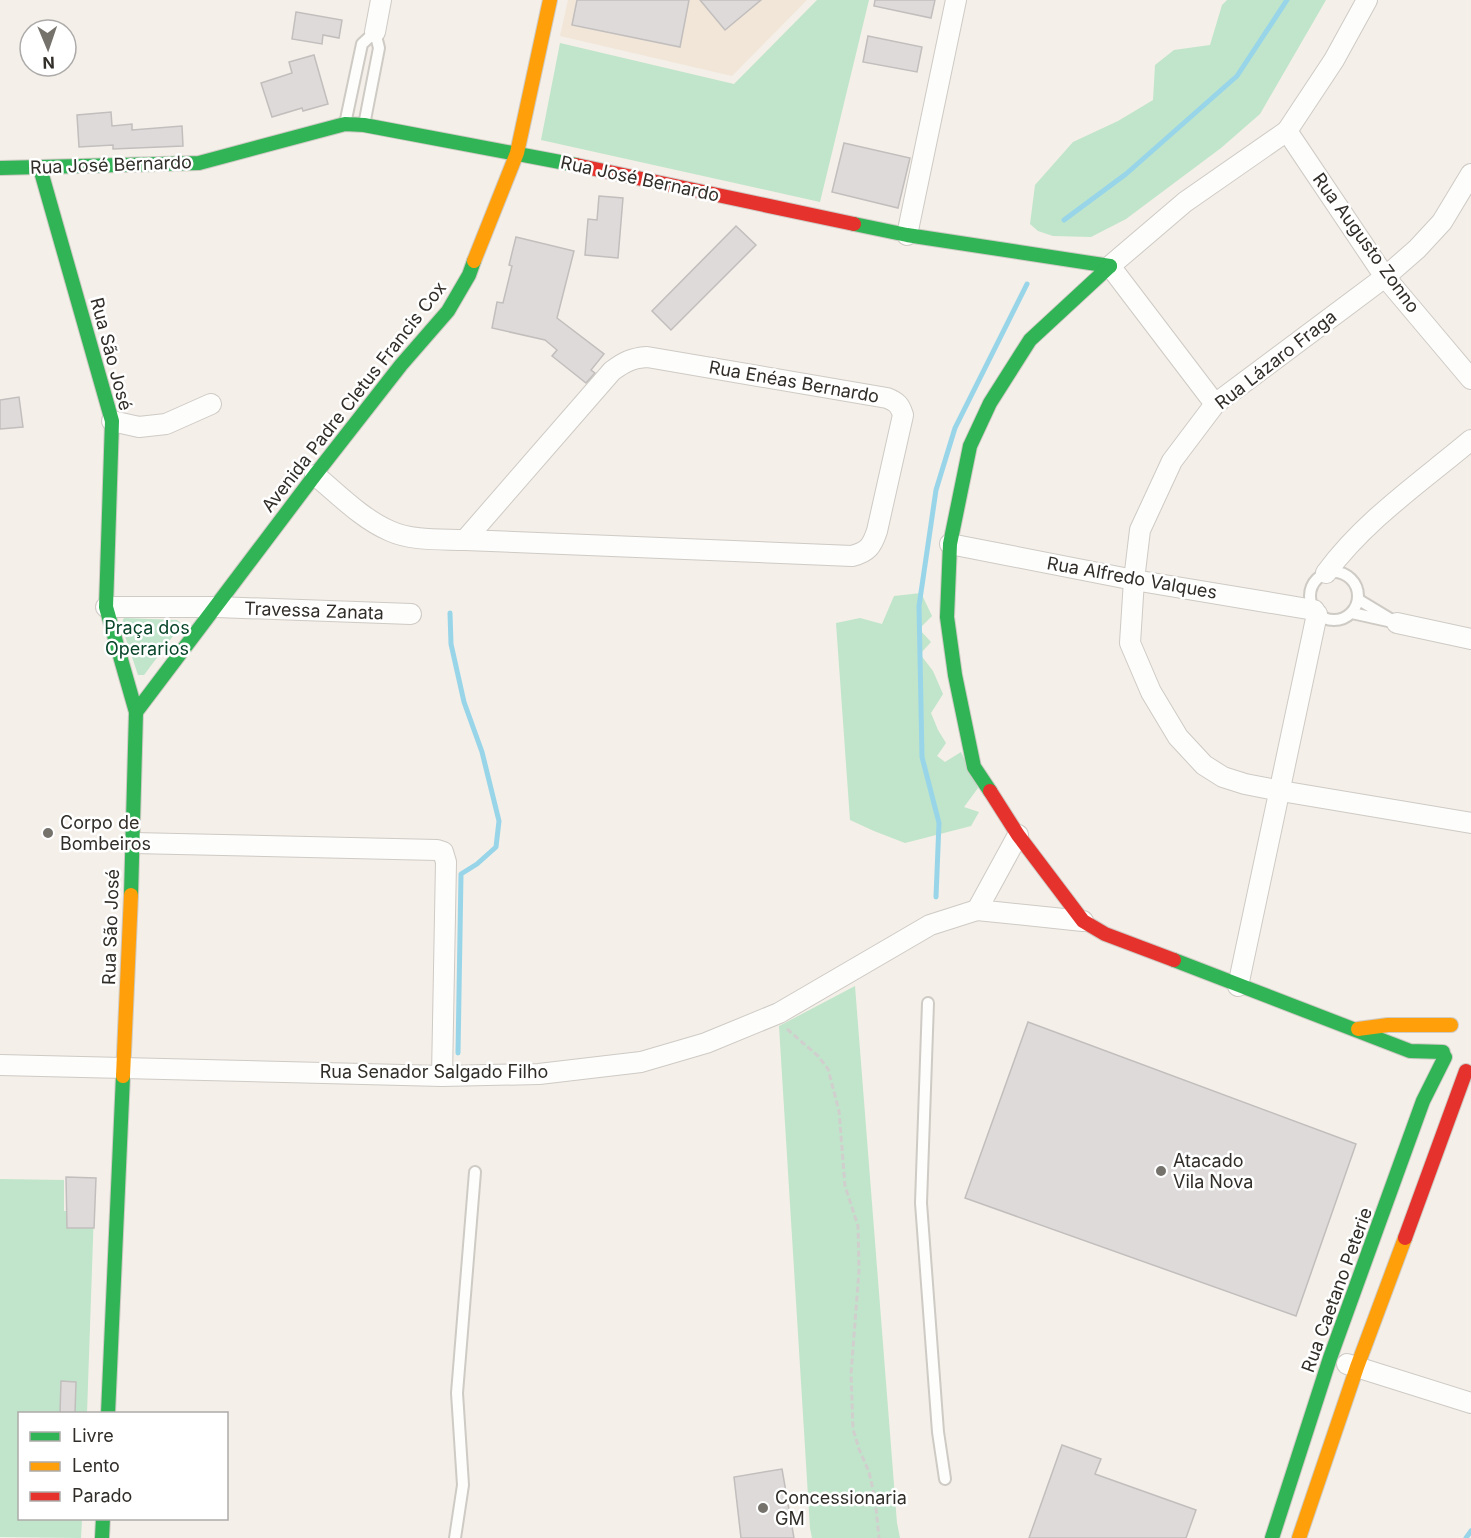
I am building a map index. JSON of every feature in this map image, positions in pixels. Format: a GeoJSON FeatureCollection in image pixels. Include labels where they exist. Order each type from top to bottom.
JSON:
{"type":"FeatureCollection","features":[{"type":"Feature","properties":{"kind":"street"},"geometry":{"type":"LineString","coordinates":[[375,32],[381,0]]}},
{"type":"Feature","properties":{"kind":"street","name":"Avenida Padre Cletus Francis Cox"},"geometry":{"type":"LineString","coordinates":[[136,712],[315,475],[401,365],[448,311],[469,275],[517,153],[550,0]]}},
{"type":"Feature","properties":{"kind":"street"},"geometry":{"type":"LineString","coordinates":[[907,235],[956,0]]}},
{"type":"Feature","properties":{"kind":"street"},"geometry":{"type":"LineString","coordinates":[[1299,1538],[1358,1367],[1469,1071],[1458,1069],[1444,1054],[1410,1052],[1356,1029],[1105,934],[1083,921],[1018,835],[974,767],[955,675],[947,617],[950,544],[970,446],[990,403],[1030,340],[1185,201],[1287,131],[1334,60],[1368,0]]}},
{"type":"Feature","properties":{"kind":"street","name":"Rua José Bernardo"},"geometry":{"type":"LineString","coordinates":[[0,168],[199,163],[345,124],[364,125],[517,153],[907,235],[1110,266]]}},
{"type":"Feature","properties":{"kind":"street","name":"Rua Augusto Zonno"},"geometry":{"type":"LineString","coordinates":[[1287,131],[1385,277],[1471,379]]}},
{"type":"Feature","properties":{"kind":"street","name":"Rua São José"},"geometry":{"type":"LineString","coordinates":[[40,168],[112,421],[106,606],[136,712],[133,843],[108,1412]]}},
{"type":"Feature","properties":{"kind":"street","name":"Rua Lázaro Fraga"},"geometry":{"type":"LineString","coordinates":[[1471,174],[1442,222],[1417,249],[1385,277],[1215,404],[1172,461],[1140,531],[1130,643],[1151,692],[1178,737],[1204,765],[1223,777],[1281,791],[1471,823]]}},
{"type":"Feature","properties":{"kind":"street"},"geometry":{"type":"LineString","coordinates":[[1110,266],[1215,404]]}},
{"type":"Feature","properties":{"kind":"street","name":"Rua Enéas Bernardo"},"geometry":{"type":"LineString","coordinates":[[315,475],[367,518],[392,532],[423,538],[465,540],[852,556],[863,553],[871,546],[877,531],[903,415],[901,407],[897,402],[887,398],[647,357],[634,358],[625,361],[612,371],[465,540]]}},
{"type":"Feature","properties":{"kind":"street"},"geometry":{"type":"LineString","coordinates":[[112,421],[139,427],[166,424],[211,404]]}},
{"type":"Feature","properties":{"kind":"street"},"geometry":{"type":"LineString","coordinates":[[1326,573],[1340,554],[1369,524],[1471,440]]}},
{"type":"Feature","properties":{"kind":"street","name":"Rua Alfredo Valques"},"geometry":{"type":"LineString","coordinates":[[950,544],[1316,612]]}},
{"type":"Feature","properties":{"kind":"street"},"geometry":{"type":"LineString","coordinates":[[106,606],[216,607]]}},
{"type":"Feature","properties":{"kind":"street","name":"Travessa Zanata"},"geometry":{"type":"LineString","coordinates":[[216,607],[411,614]]}},
{"type":"Feature","properties":{"kind":"street"},"geometry":{"type":"LineString","coordinates":[[1238,986],[1281,791],[1316,612]]}},
{"type":"Feature","properties":{"kind":"street"},"geometry":{"type":"LineString","coordinates":[[1397,623],[1471,639]]}},
{"type":"Feature","properties":{"kind":"street"},"geometry":{"type":"LineString","coordinates":[[1018,835],[978,910],[1083,921]]}},
{"type":"Feature","properties":{"kind":"street"},"geometry":{"type":"LineString","coordinates":[[133,843],[437,850],[443,852],[446,862],[442,1076]]}},
{"type":"Feature","properties":{"kind":"street","name":"Rua Senador Salgado Filho"},"geometry":{"type":"LineString","coordinates":[[0,1065],[442,1076],[538,1074],[641,1062],[706,1043],[772,1016],[930,924],[978,910]]}},
{"type":"Feature","properties":{"kind":"street","name":"Rua Caetano Peterie"},"geometry":{"type":"LineString","coordinates":[[1272,1538],[1330,1358],[1423,1101],[1444,1054],[1444,1035],[1457,1022],[1356,1029]]}},
{"type":"Feature","properties":{"kind":"street"},"geometry":{"type":"LineString","coordinates":[[1330,1358],[1471,1403]]}},
{"type":"Feature","properties":{"kind":"street"},"geometry":{"type":"LineString","coordinates":[[102,1538],[103,1520]]}},
{"type":"Feature","properties":{"kind":"lane"},"geometry":{"type":"LineString","coordinates":[[345,124],[362,44],[375,32],[379,48],[364,125]]}},
{"type":"Feature","properties":{"kind":"lane"},"geometry":{"type":"LineString","coordinates":[[1326,573],[1343,573],[1350,578],[1359,592],[1359,600],[1352,613],[1346,618],[1331,621],[1316,612],[1310,596],[1311,589],[1314,582],[1326,573]]}},
{"type":"Feature","properties":{"kind":"lane"},"geometry":{"type":"LineString","coordinates":[[1359,600],[1397,623]]}},
{"type":"Feature","properties":{"kind":"lane"},"geometry":{"type":"LineString","coordinates":[[1352,613],[1397,623]]}},
{"type":"Feature","properties":{"kind":"lane"},"geometry":{"type":"LineString","coordinates":[[928,1003],[921,1203],[938,1432],[945,1479]]}},
{"type":"Feature","properties":{"kind":"lane"},"geometry":{"type":"LineString","coordinates":[[455,1538],[463,1485],[457,1393],[475,1172]]}},
{"type":"Feature","properties":{"kind":"path"},"geometry":{"type":"LineString","coordinates":[[772,1016],[818,1056],[828,1069],[839,1111],[845,1186],[858,1226],[859,1271],[851,1374],[853,1429],[869,1472],[875,1498],[879,1538]]}},
{"type":"Feature","properties":{"kind":"shaded area"},"geometry":{"type":"Polygon","coordinates":[[[568,0],[807,0],[732,76],[560,36],[568,0]]]}},
{"type":"Feature","properties":{"kind":"green space"},"geometry":{"type":"Polygon","coordinates":[[[817,0],[869,0],[820,202],[541,140],[560,43],[734,84],[817,0]]]}},
{"type":"Feature","properties":{"kind":"green space"},"geometry":{"type":"Polygon","coordinates":[[[1227,0],[1326,0],[1260,114],[1221,148],[1126,219],[1091,237],[1053,236],[1038,231],[1030,224],[1035,185],[1073,142],[1118,121],[1153,100],[1155,65],[1174,50],[1210,45],[1222,5],[1227,0]]]}},
{"type":"Feature","properties":{"kind":"green space"},"geometry":{"type":"Polygon","coordinates":[[[921,593],[932,616],[919,629],[931,642],[920,654],[933,671],[943,694],[931,713],[946,743],[937,756],[945,762],[961,752],[978,788],[964,807],[979,812],[971,826],[905,843],[850,820],[836,623],[860,618],[882,624],[894,596],[921,593]]]}},
{"type":"Feature","properties":{"kind":"green space","name":"Praça dos Operarios"},"geometry":{"type":"Polygon","coordinates":[[[124,618],[177,620],[182,624],[144,675],[138,675],[121,624],[124,618]]]}},
{"type":"Feature","properties":{"kind":"green space"},"geometry":{"type":"Polygon","coordinates":[[[855,986],[900,1538],[812,1538],[810,1528],[779,1026],[855,986]]]}},
{"type":"Feature","properties":{"kind":"green space"},"geometry":{"type":"Polygon","coordinates":[[[0,1179],[64,1180],[64,1211],[94,1211],[87,1412],[18,1412],[18,1520],[82,1520],[81,1538],[0,1537],[0,1179]]]}},
{"type":"Feature","properties":{"kind":"building"},"geometry":{"type":"Polygon","coordinates":[[[577,0],[689,0],[680,47],[572,25],[577,0]]]}},
{"type":"Feature","properties":{"kind":"building"},"geometry":{"type":"Polygon","coordinates":[[[700,0],[761,0],[725,30],[700,0]]]}},
{"type":"Feature","properties":{"kind":"building"},"geometry":{"type":"Polygon","coordinates":[[[875,0],[935,0],[931,18],[874,6],[875,0]]]}},
{"type":"Feature","properties":{"kind":"building"},"geometry":{"type":"Polygon","coordinates":[[[296,12],[342,20],[339,38],[323,35],[322,44],[292,39],[296,12]]]}},
{"type":"Feature","properties":{"kind":"building"},"geometry":{"type":"Polygon","coordinates":[[[868,36],[922,47],[917,72],[863,62],[868,36]]]}},
{"type":"Feature","properties":{"kind":"building"},"geometry":{"type":"Polygon","coordinates":[[[314,55],[328,104],[303,111],[302,108],[272,117],[261,83],[292,73],[289,62],[314,55]]]}},
{"type":"Feature","properties":{"kind":"building"},"geometry":{"type":"Polygon","coordinates":[[[111,112],[112,126],[132,124],[132,130],[182,126],[183,146],[113,149],[113,145],[79,147],[77,115],[111,112]]]}},
{"type":"Feature","properties":{"kind":"building"},"geometry":{"type":"Polygon","coordinates":[[[844,143],[910,158],[898,208],[832,192],[844,143]]]}},
{"type":"Feature","properties":{"kind":"building"},"geometry":{"type":"Polygon","coordinates":[[[599,196],[623,198],[618,258],[585,255],[588,219],[597,220],[599,196]]]}},
{"type":"Feature","properties":{"kind":"building"},"geometry":{"type":"Polygon","coordinates":[[[736,226],[756,245],[671,330],[652,311],[736,226]]]}},
{"type":"Feature","properties":{"kind":"building"},"geometry":{"type":"Polygon","coordinates":[[[516,237],[574,251],[557,318],[604,354],[591,370],[595,373],[586,383],[552,356],[557,350],[545,340],[492,328],[497,302],[503,303],[516,237]]]}},
{"type":"Feature","properties":{"kind":"building"},"geometry":{"type":"Polygon","coordinates":[[[19,397],[23,427],[0,429],[0,400],[19,397]]]}},
{"type":"Feature","properties":{"kind":"building","name":"Atacado Vila Nova"},"geometry":{"type":"Polygon","coordinates":[[[1028,1022],[1356,1144],[1296,1316],[965,1198],[1028,1022]]]}},
{"type":"Feature","properties":{"kind":"building"},"geometry":{"type":"Polygon","coordinates":[[[66,1177],[96,1178],[94,1228],[67,1228],[66,1177]]]}},
{"type":"Feature","properties":{"kind":"building"},"geometry":{"type":"Polygon","coordinates":[[[61,1381],[76,1382],[75,1412],[60,1412],[61,1381]]]}},
{"type":"Feature","properties":{"kind":"building"},"geometry":{"type":"Polygon","coordinates":[[[1062,1445],[1101,1459],[1095,1474],[1196,1510],[1186,1538],[1029,1538],[1062,1445]]]}},
{"type":"Feature","properties":{"kind":"building","name":"Concessionaria GM"},"geometry":{"type":"Polygon","coordinates":[[[782,1469],[794,1538],[741,1538],[734,1477],[782,1469]]]}},
{"type":"Feature","properties":{"kind":"waterway"},"geometry":{"type":"LineString","coordinates":[[1064,220],[1126,174],[1237,76],[1287,0]]}},
{"type":"Feature","properties":{"kind":"waterway"},"geometry":{"type":"LineString","coordinates":[[936,897],[939,823],[922,757],[919,606],[936,490],[955,428],[1027,284]]}},
{"type":"Feature","properties":{"kind":"waterway"},"geometry":{"type":"LineString","coordinates":[[450,613],[451,644],[464,702],[482,752],[499,821],[496,847],[477,864],[461,874],[458,1053]]}},
{"type":"Feature","properties":{"kind":"waterway"},"geometry":{"type":"LineString","coordinates":[[1466,1538],[1471,1531]]}},
{"type":"Feature","properties":{"kind":"traffic: fast"},"geometry":{"type":"LineString","coordinates":[[0,168],[199,163],[345,124],[364,125],[576,165]]}},
{"type":"Feature","properties":{"kind":"traffic: fast"},"geometry":{"type":"LineString","coordinates":[[40,168],[112,421],[106,607],[136,712],[131,895]]}},
{"type":"Feature","properties":{"kind":"traffic: fast"},"geometry":{"type":"LineString","coordinates":[[854,224],[907,235],[1110,266]]}},
{"type":"Feature","properties":{"kind":"traffic: fast"},"geometry":{"type":"LineString","coordinates":[[136,712],[315,475],[401,365],[448,311],[469,275],[474,261]]}},
{"type":"Feature","properties":{"kind":"traffic: fast"},"geometry":{"type":"LineString","coordinates":[[990,791],[974,767],[955,675],[947,617],[950,544],[970,446],[990,403],[1030,340],[1110,266]]}},
{"type":"Feature","properties":{"kind":"traffic: fast"},"geometry":{"type":"LineString","coordinates":[[1174,960],[1410,1051],[1443,1052]]}},
{"type":"Feature","properties":{"kind":"traffic: fast"},"geometry":{"type":"LineString","coordinates":[[1272,1538],[1330,1358],[1423,1101],[1445,1057]]}},
{"type":"Feature","properties":{"kind":"traffic: fast"},"geometry":{"type":"LineString","coordinates":[[108,1412],[123,1076]]}},
{"type":"Feature","properties":{"kind":"traffic: fast"},"geometry":{"type":"LineString","coordinates":[[102,1538],[103,1520]]}},
{"type":"Feature","properties":{"kind":"traffic: slow"},"geometry":{"type":"LineString","coordinates":[[474,261],[517,153],[550,0]]}},
{"type":"Feature","properties":{"kind":"traffic: slow"},"geometry":{"type":"LineString","coordinates":[[123,1076],[131,895]]}},
{"type":"Feature","properties":{"kind":"traffic: slow"},"geometry":{"type":"LineString","coordinates":[[1358,1029],[1388,1025],[1451,1025]]}},
{"type":"Feature","properties":{"kind":"traffic: slow"},"geometry":{"type":"LineString","coordinates":[[1299,1538],[1357,1367],[1405,1238]]}},
{"type":"Feature","properties":{"kind":"traffic: jam"},"geometry":{"type":"LineString","coordinates":[[576,165],[854,224]]}},
{"type":"Feature","properties":{"kind":"traffic: jam"},"geometry":{"type":"LineString","coordinates":[[990,791],[1018,835],[1083,921],[1105,934],[1174,960]]}},
{"type":"Feature","properties":{"kind":"traffic: jam"},"geometry":{"type":"LineString","coordinates":[[1405,1238],[1466,1071]]}},
{"type":"Feature","properties":{"kind":"place","name":"Corpo de Bombeiros"},"geometry":{"type":"Point","coordinates":[48,833]}},
{"type":"Feature","properties":{"kind":"place","name":"Atacado Vila Nova"},"geometry":{"type":"Point","coordinates":[1161,1171]}},
{"type":"Feature","properties":{"kind":"place","name":"Concessionaria GM"},"geometry":{"type":"Point","coordinates":[763,1508]}}]}
